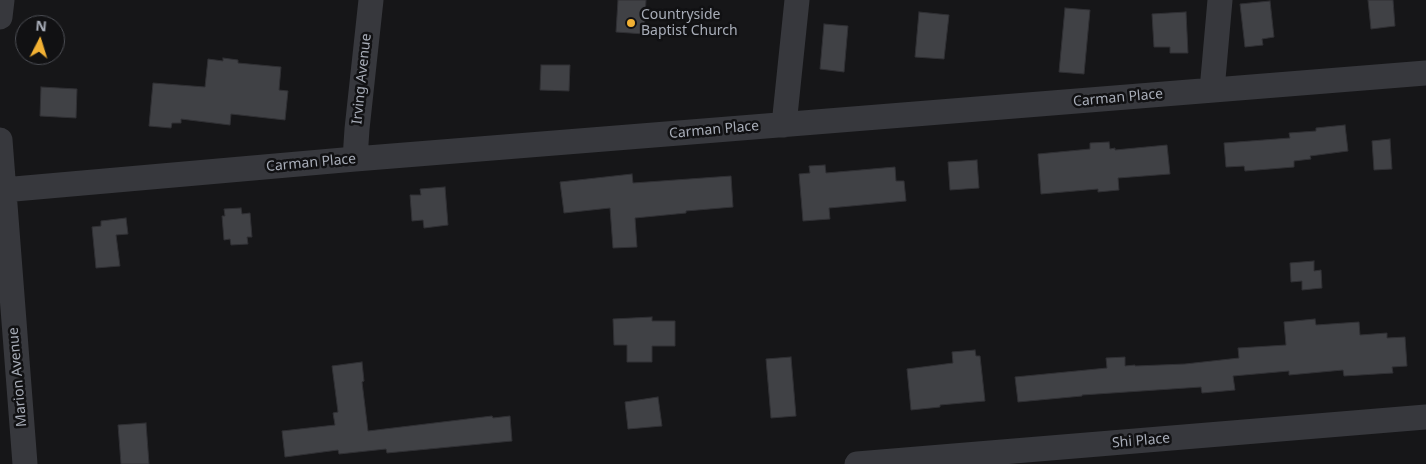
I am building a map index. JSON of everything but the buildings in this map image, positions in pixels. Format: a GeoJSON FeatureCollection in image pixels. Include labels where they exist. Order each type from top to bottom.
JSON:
{"type":"FeatureCollection","features":[{"type":"Feature","properties":{"kind":"street"},"geometry":{"type":"LineString","coordinates":[[0,17],[2,0]]}},
{"type":"Feature","properties":{"kind":"street","name":"Irving Avenue"},"geometry":{"type":"LineString","coordinates":[[355,159],[371,0]]}},
{"type":"Feature","properties":{"kind":"street"},"geometry":{"type":"LineString","coordinates":[[784,125],[797,0]]}},
{"type":"Feature","properties":{"kind":"street"},"geometry":{"type":"LineString","coordinates":[[1212,90],[1220,0]]}},
{"type":"Feature","properties":{"kind":"street","name":"Carman Place"},"geometry":{"type":"LineString","coordinates":[[3,190],[355,159],[1426,72]]}},
{"type":"Feature","properties":{"kind":"street","name":"Marion Avenue"},"geometry":{"type":"LineString","coordinates":[[0,140],[25,464]]}},
{"type":"Feature","properties":{"kind":"street","name":"Shi Place"},"geometry":{"type":"LineString","coordinates":[[857,464],[1426,417]]}},
{"type":"Feature","properties":{"kind":"place","name":"Countryside Baptist Church"},"geometry":{"type":"Point","coordinates":[631,23]}}]}
